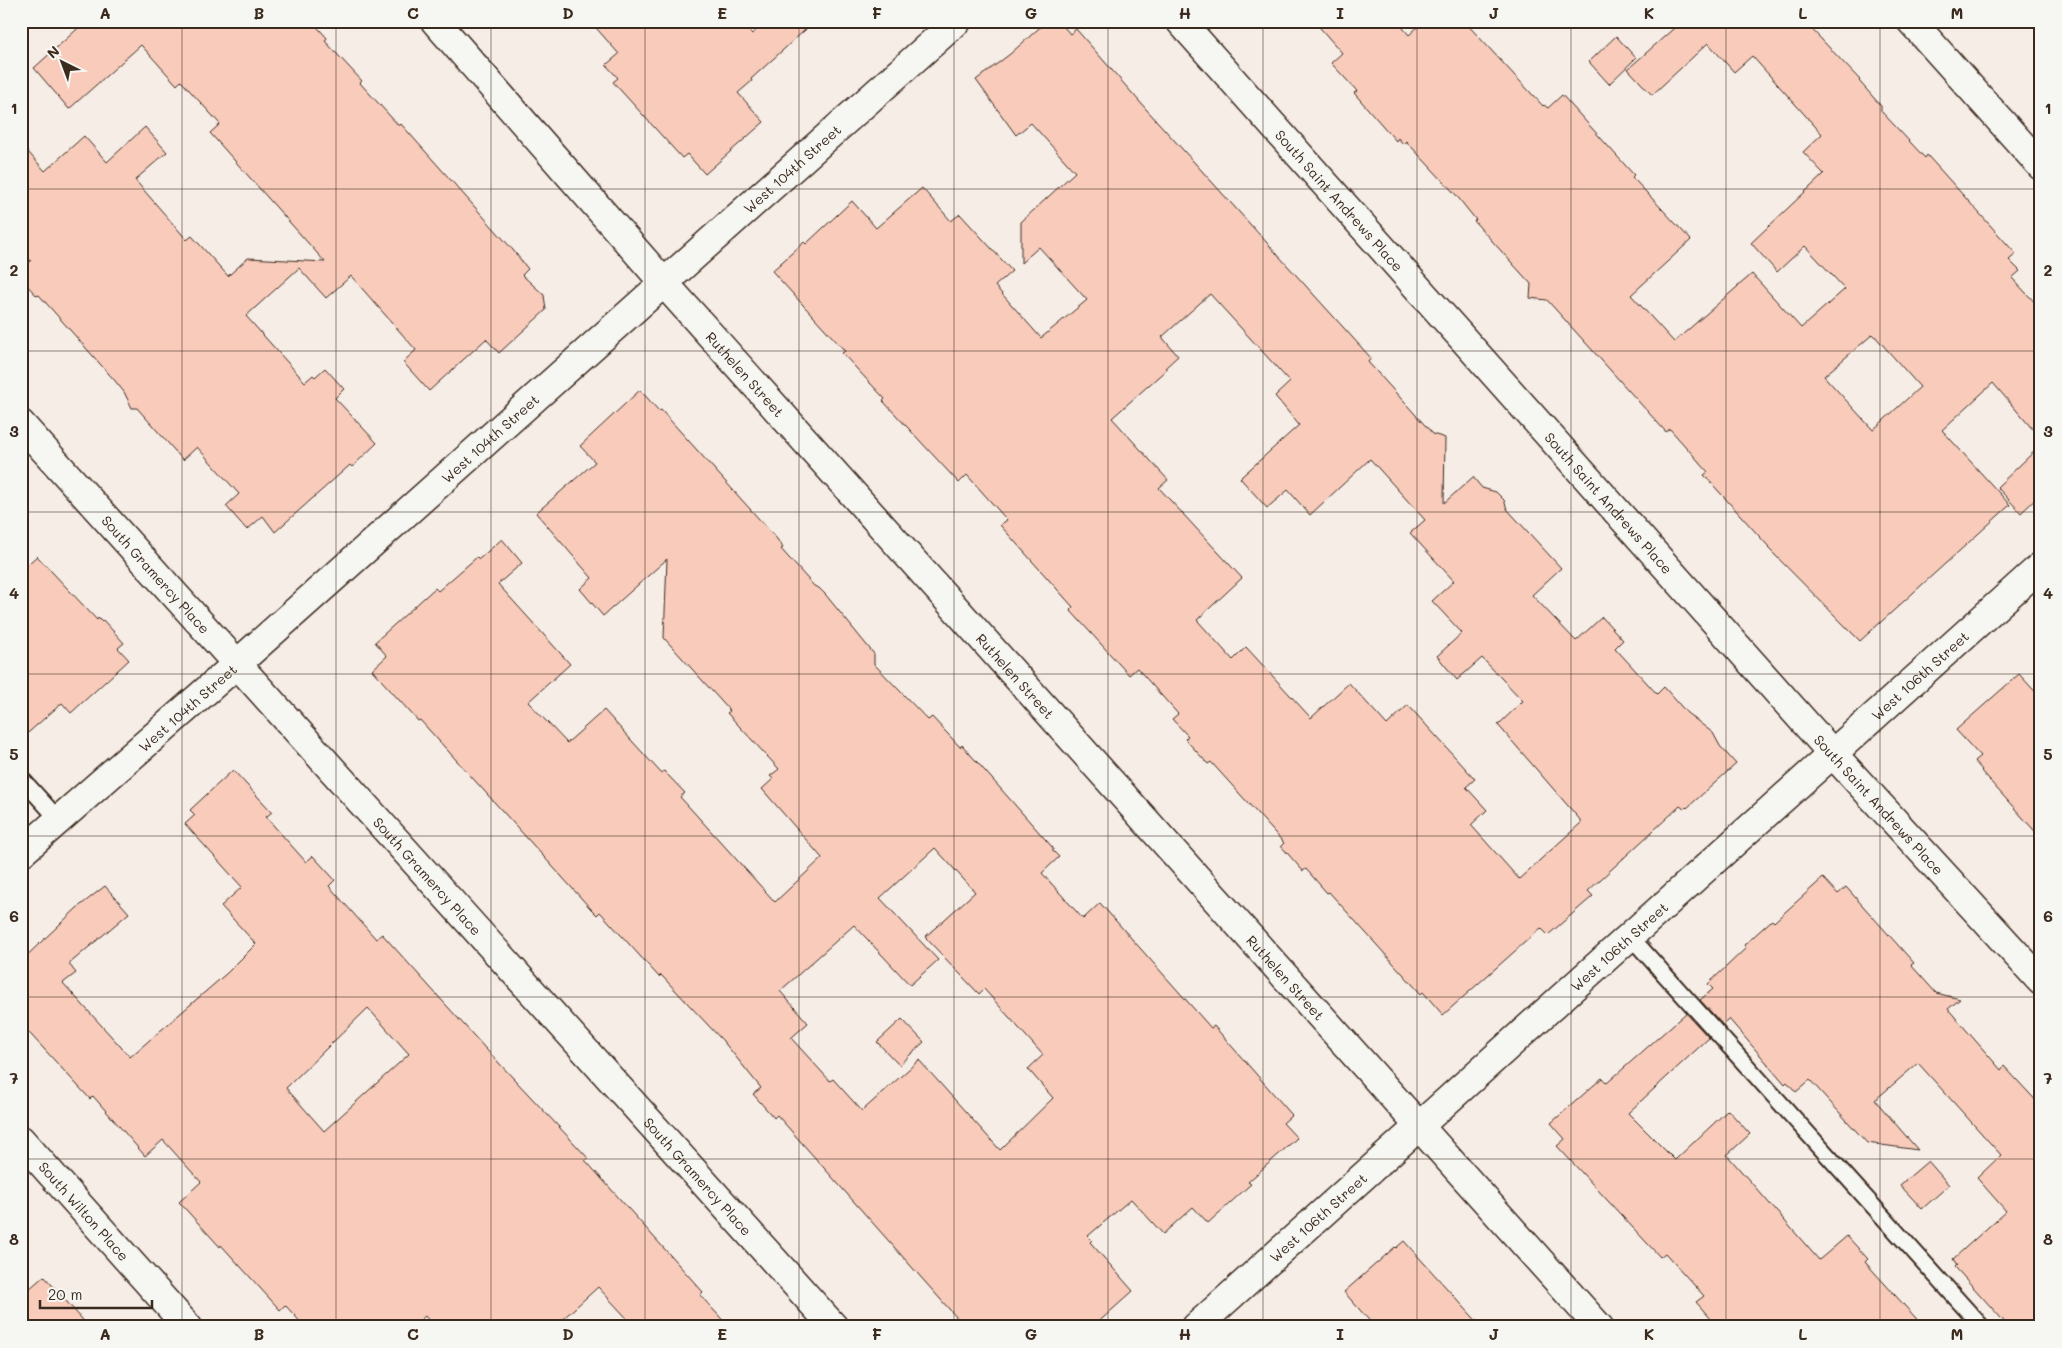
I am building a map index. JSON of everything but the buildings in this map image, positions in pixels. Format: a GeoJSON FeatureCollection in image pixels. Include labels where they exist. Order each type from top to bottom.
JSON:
{"type":"FeatureCollection","features":[{"type":"Feature","properties":{"kind":"street","name":"Ruthelen Street"},"geometry":{"type":"LineString","coordinates":[[435,21],[664,283],[1599,1327]]}},
{"type":"Feature","properties":{"kind":"street","name":"West 104th Street"},"geometry":{"type":"LineString","coordinates":[[21,853],[238,663],[957,21]]}},
{"type":"Feature","properties":{"kind":"street","name":"South Saint Andrews Place"},"geometry":{"type":"LineString","coordinates":[[1180,21],[1832,753],[2041,981]]}},
{"type":"Feature","properties":{"kind":"street"},"geometry":{"type":"LineString","coordinates":[[1911,21],[2041,166]]}},
{"type":"Feature","properties":{"kind":"street","name":"South Gramercy Place"},"geometry":{"type":"LineString","coordinates":[[21,424],[834,1327]]}},
{"type":"Feature","properties":{"kind":"street","name":"West 106th Street"},"geometry":{"type":"LineString","coordinates":[[1196,1327],[2041,566]]}},
{"type":"Feature","properties":{"kind":"street","name":"South Wilton Place"},"geometry":{"type":"LineString","coordinates":[[21,1140],[188,1327]]}},
{"type":"Feature","properties":{"kind":"lane"},"geometry":{"type":"LineString","coordinates":[[21,778],[59,820]]}},
{"type":"Feature","properties":{"kind":"lane"},"geometry":{"type":"LineString","coordinates":[[1630,935],[1982,1327]]}}]}
